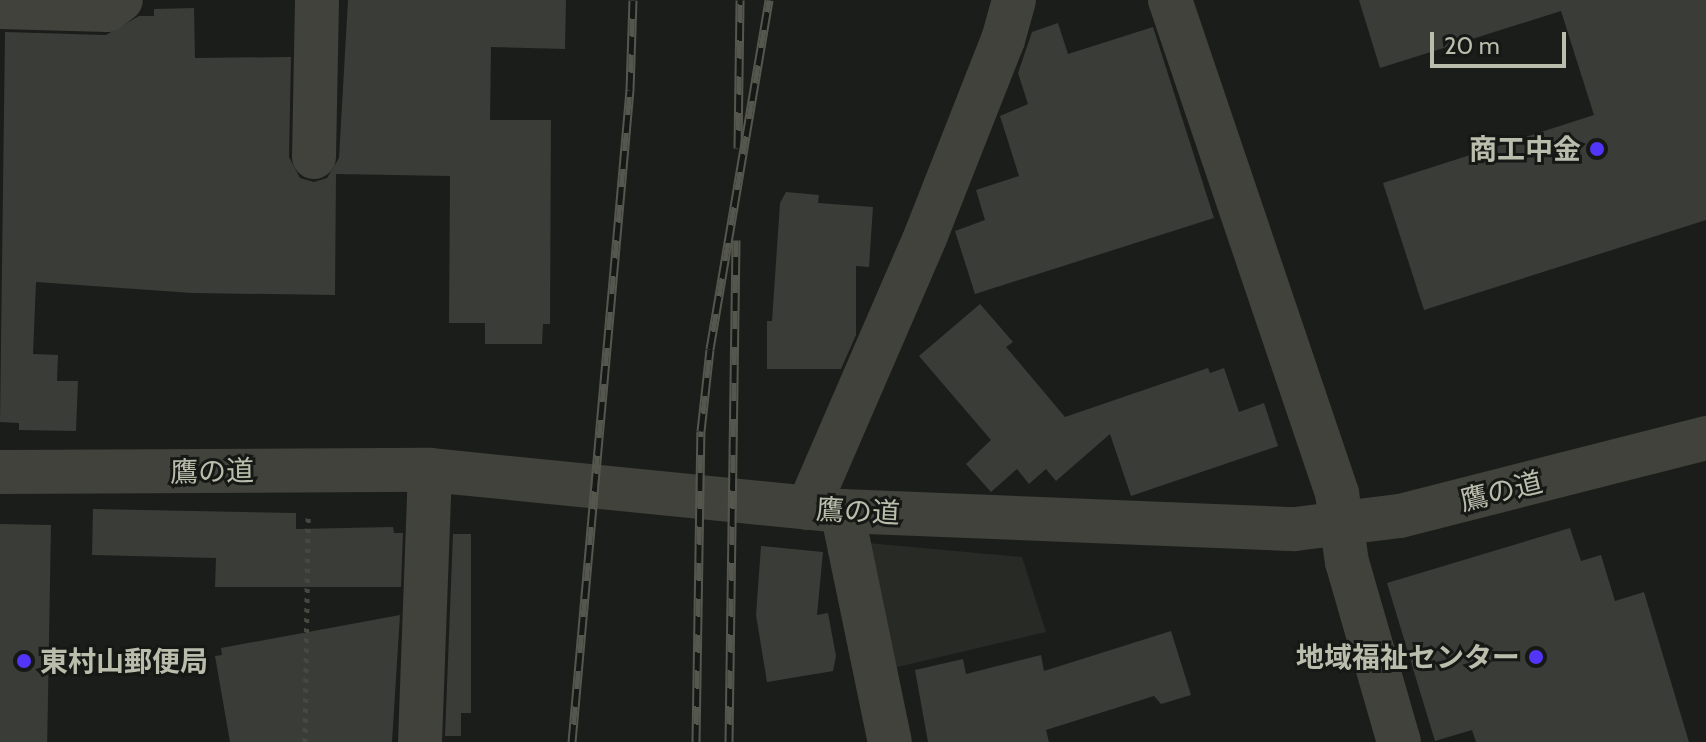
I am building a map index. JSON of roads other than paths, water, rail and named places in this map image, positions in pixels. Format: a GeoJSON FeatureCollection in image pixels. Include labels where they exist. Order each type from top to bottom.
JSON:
{"type":"FeatureCollection","features":[{"type":"Feature","properties":{"kind":"street"},"geometry":{"type":"LineString","coordinates":[[0,7],[107,10],[121,0]]}},
{"type":"Feature","properties":{"kind":"street"},"geometry":{"type":"LineString","coordinates":[[314,157],[317,0]]}},
{"type":"Feature","properties":{"kind":"street"},"geometry":{"type":"LineString","coordinates":[[890,742],[825,510],[926,235],[1003,40],[1014,0]]}},
{"type":"Feature","properties":{"kind":"street"},"geometry":{"type":"LineString","coordinates":[[1170,0],[1337,493],[1347,562],[1399,742]]}},
{"type":"Feature","properties":{"kind":"street","name":"鷹の道"},"geometry":{"type":"LineString","coordinates":[[0,472],[430,470],[825,510],[1342,526],[1706,438]]}},
{"type":"Feature","properties":{"kind":"street"},"geometry":{"type":"LineString","coordinates":[[420,742],[430,470]]}},
{"type":"Feature","properties":{"kind":"railway"},"geometry":{"type":"LineString","coordinates":[[572,742],[630,90],[633,0]]}},
{"type":"Feature","properties":{"kind":"railway"},"geometry":{"type":"LineString","coordinates":[[738,148],[740,0]]}},
{"type":"Feature","properties":{"kind":"railway"},"geometry":{"type":"LineString","coordinates":[[696,742],[701,431],[710,349],[769,0]]}},
{"type":"Feature","properties":{"kind":"railway"},"geometry":{"type":"LineString","coordinates":[[729,742],[736,240]]}},
{"type":"Feature","properties":{"kind":"place","name":"商工中金"},"geometry":{"type":"Point","coordinates":[1597,149]}},
{"type":"Feature","properties":{"kind":"place","name":"地域福祉センター"},"geometry":{"type":"Point","coordinates":[1536,657]}},
{"type":"Feature","properties":{"kind":"place","name":"東村山郵便局"},"geometry":{"type":"Point","coordinates":[24,661]}}]}
